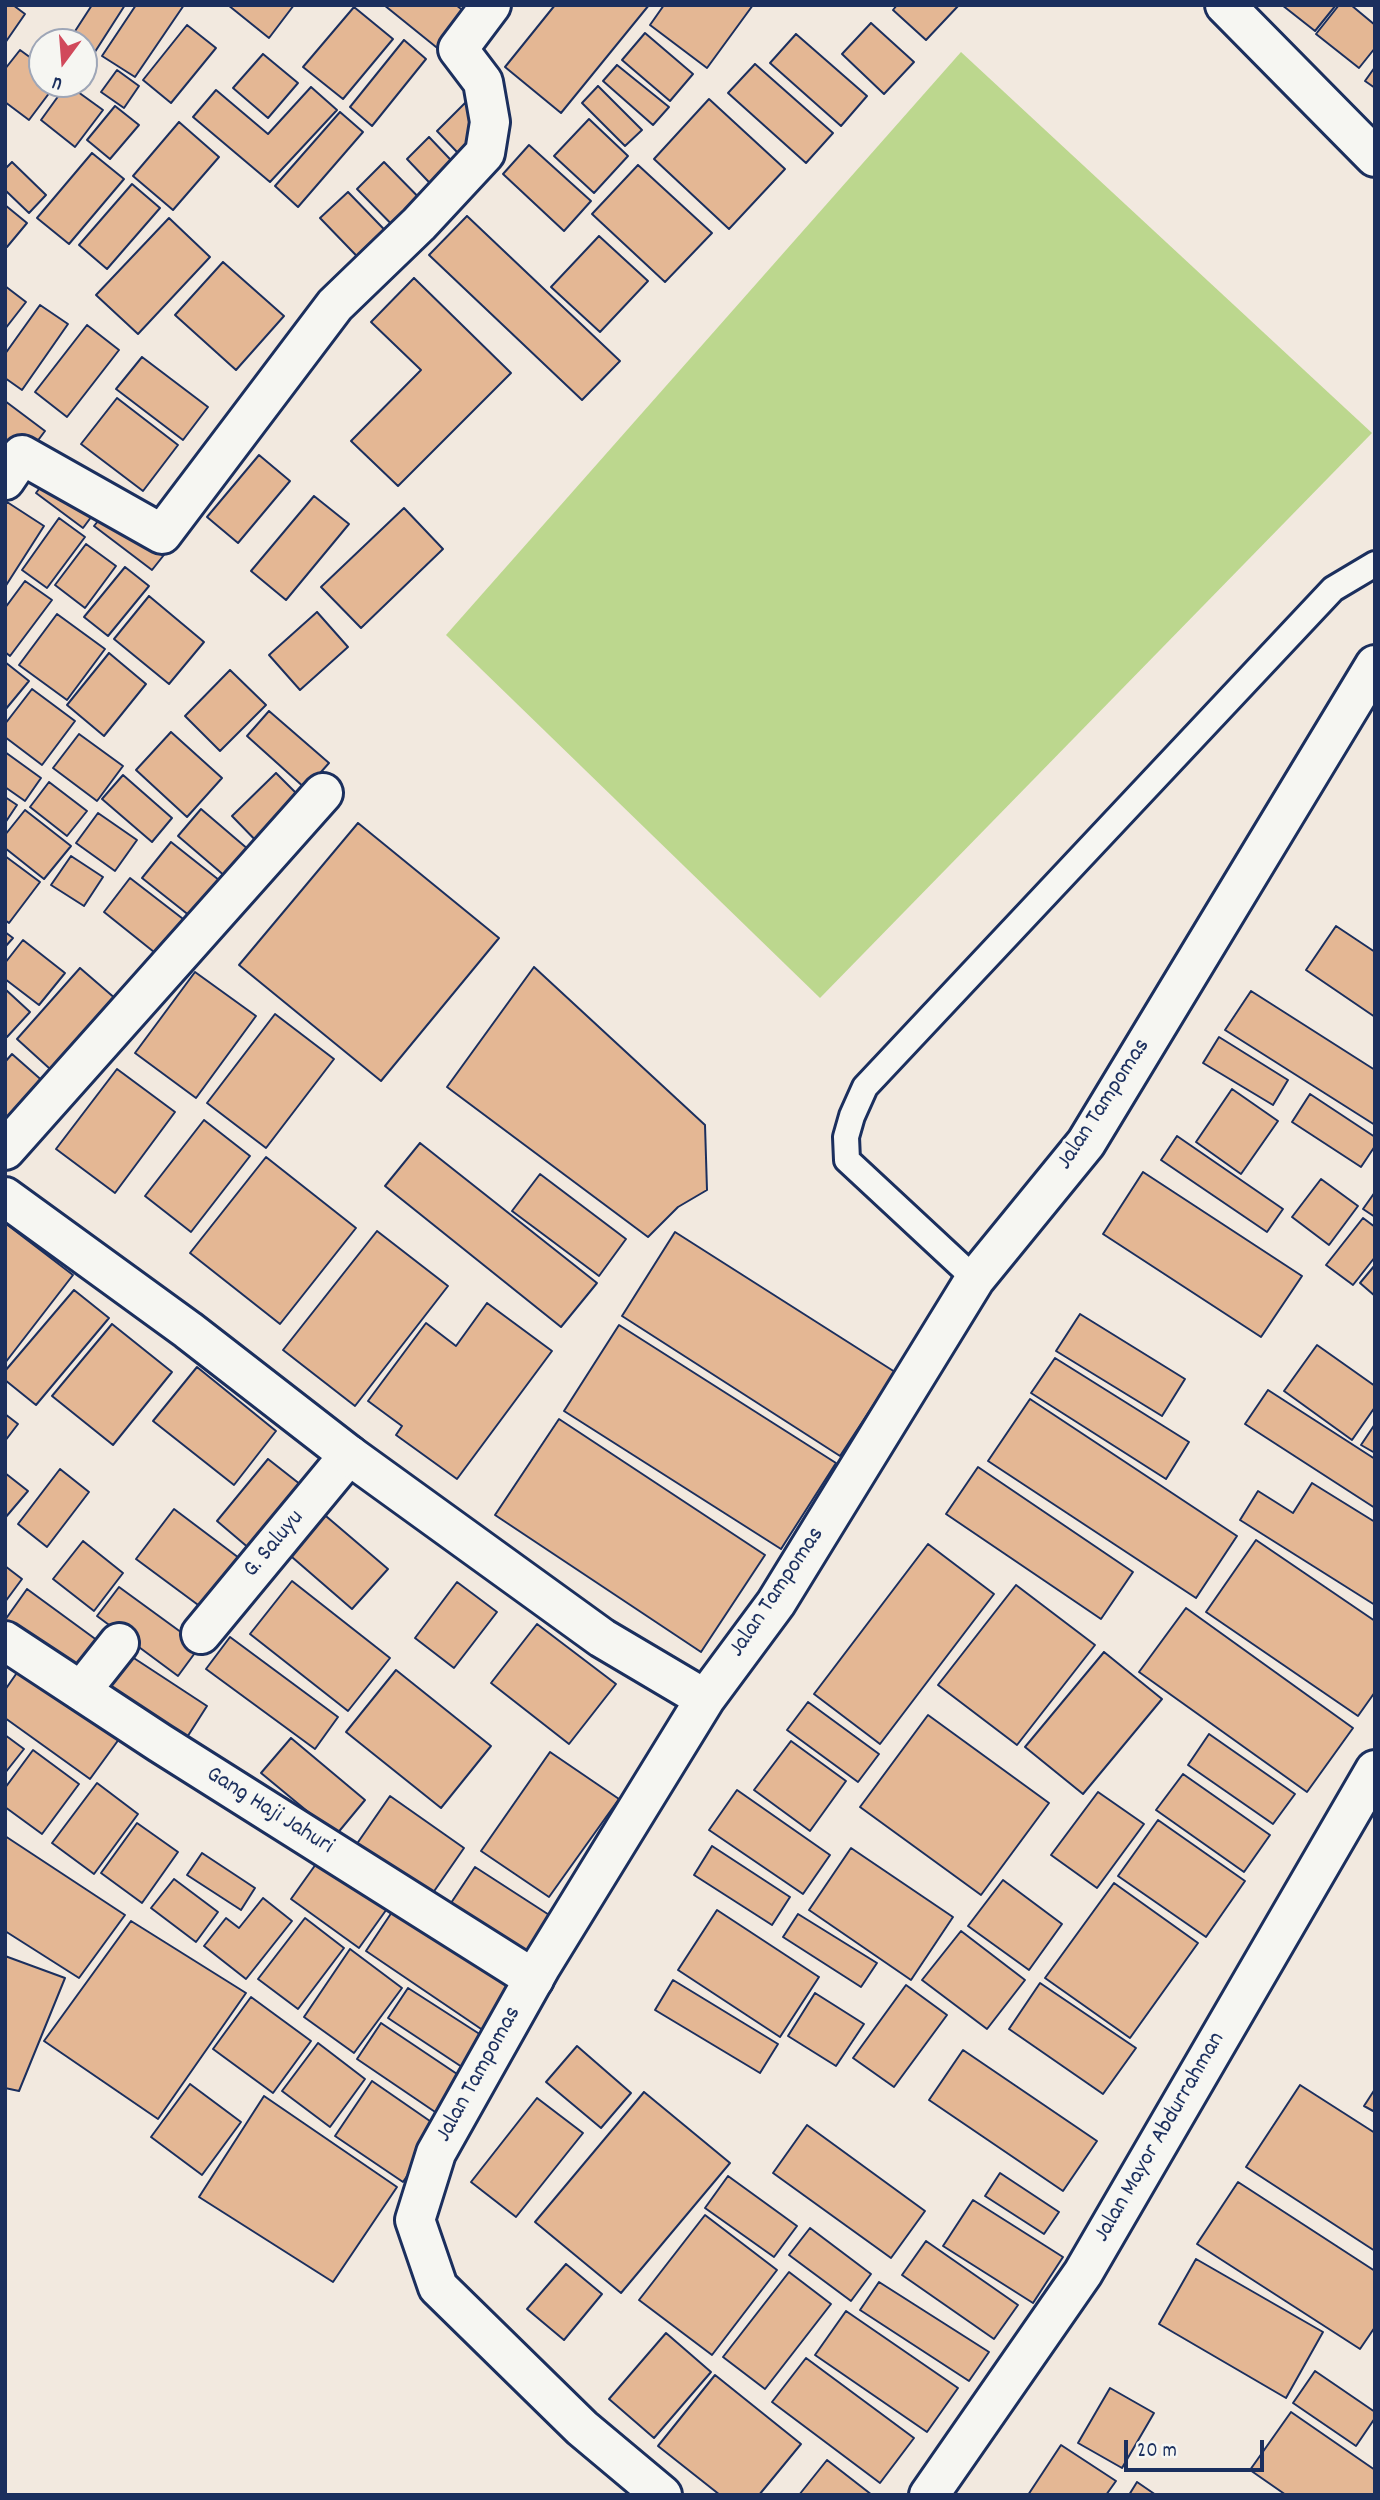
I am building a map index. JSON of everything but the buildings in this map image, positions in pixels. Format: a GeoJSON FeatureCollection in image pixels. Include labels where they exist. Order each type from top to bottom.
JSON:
{"type":"FeatureCollection","features":[{"type":"Feature","properties":{"kind":"street"},"geometry":{"type":"LineString","coordinates":[[5,480],[22,455],[162,534],[335,304],[419,224],[485,153],[490,122],[483,82],[458,49],[491,5]]}},
{"type":"Feature","properties":{"kind":"street"},"geometry":{"type":"LineString","coordinates":[[1225,5],[1375,157]]}},
{"type":"Feature","properties":{"kind":"street","name":"Jalan Tampomas"},"geometry":{"type":"LineString","coordinates":[[662,2495],[582,2428],[438,2287],[415,2220],[436,2153],[534,1979],[705,1699],[776,1603],[975,1279],[1086,1143],[1375,665]]}},
{"type":"Feature","properties":{"kind":"street"},"geometry":{"type":"LineString","coordinates":[[5,1150],[323,793]]}},
{"type":"Feature","properties":{"kind":"street"},"geometry":{"type":"LineString","coordinates":[[5,1197],[188,1330],[349,1455],[602,1638],[705,1699]]}},
{"type":"Feature","properties":{"kind":"street","name":"G. Saluyu"},"geometry":{"type":"LineString","coordinates":[[201,1634],[349,1455]]}},
{"type":"Feature","properties":{"kind":"street","name":"Gang Haji Jahuri"},"geometry":{"type":"LineString","coordinates":[[5,1641],[160,1744],[534,1979]]}},
{"type":"Feature","properties":{"kind":"street"},"geometry":{"type":"LineString","coordinates":[[81,1691],[119,1643]]}},
{"type":"Feature","properties":{"kind":"street","name":"Jalan Mayor Abdurrahman"},"geometry":{"type":"LineString","coordinates":[[929,2495],[1083,2273],[1375,1770]]}},
{"type":"Feature","properties":{"kind":"lane"},"geometry":{"type":"LineString","coordinates":[[975,1279],[848,1160],[846,1138],[865,1087],[1333,589],[1375,565]]}},
{"type":"Feature","properties":{"kind":"green space"},"geometry":{"type":"Polygon","coordinates":[[[961,52],[1372,433],[820,998],[446,635],[961,52]]]}}]}
